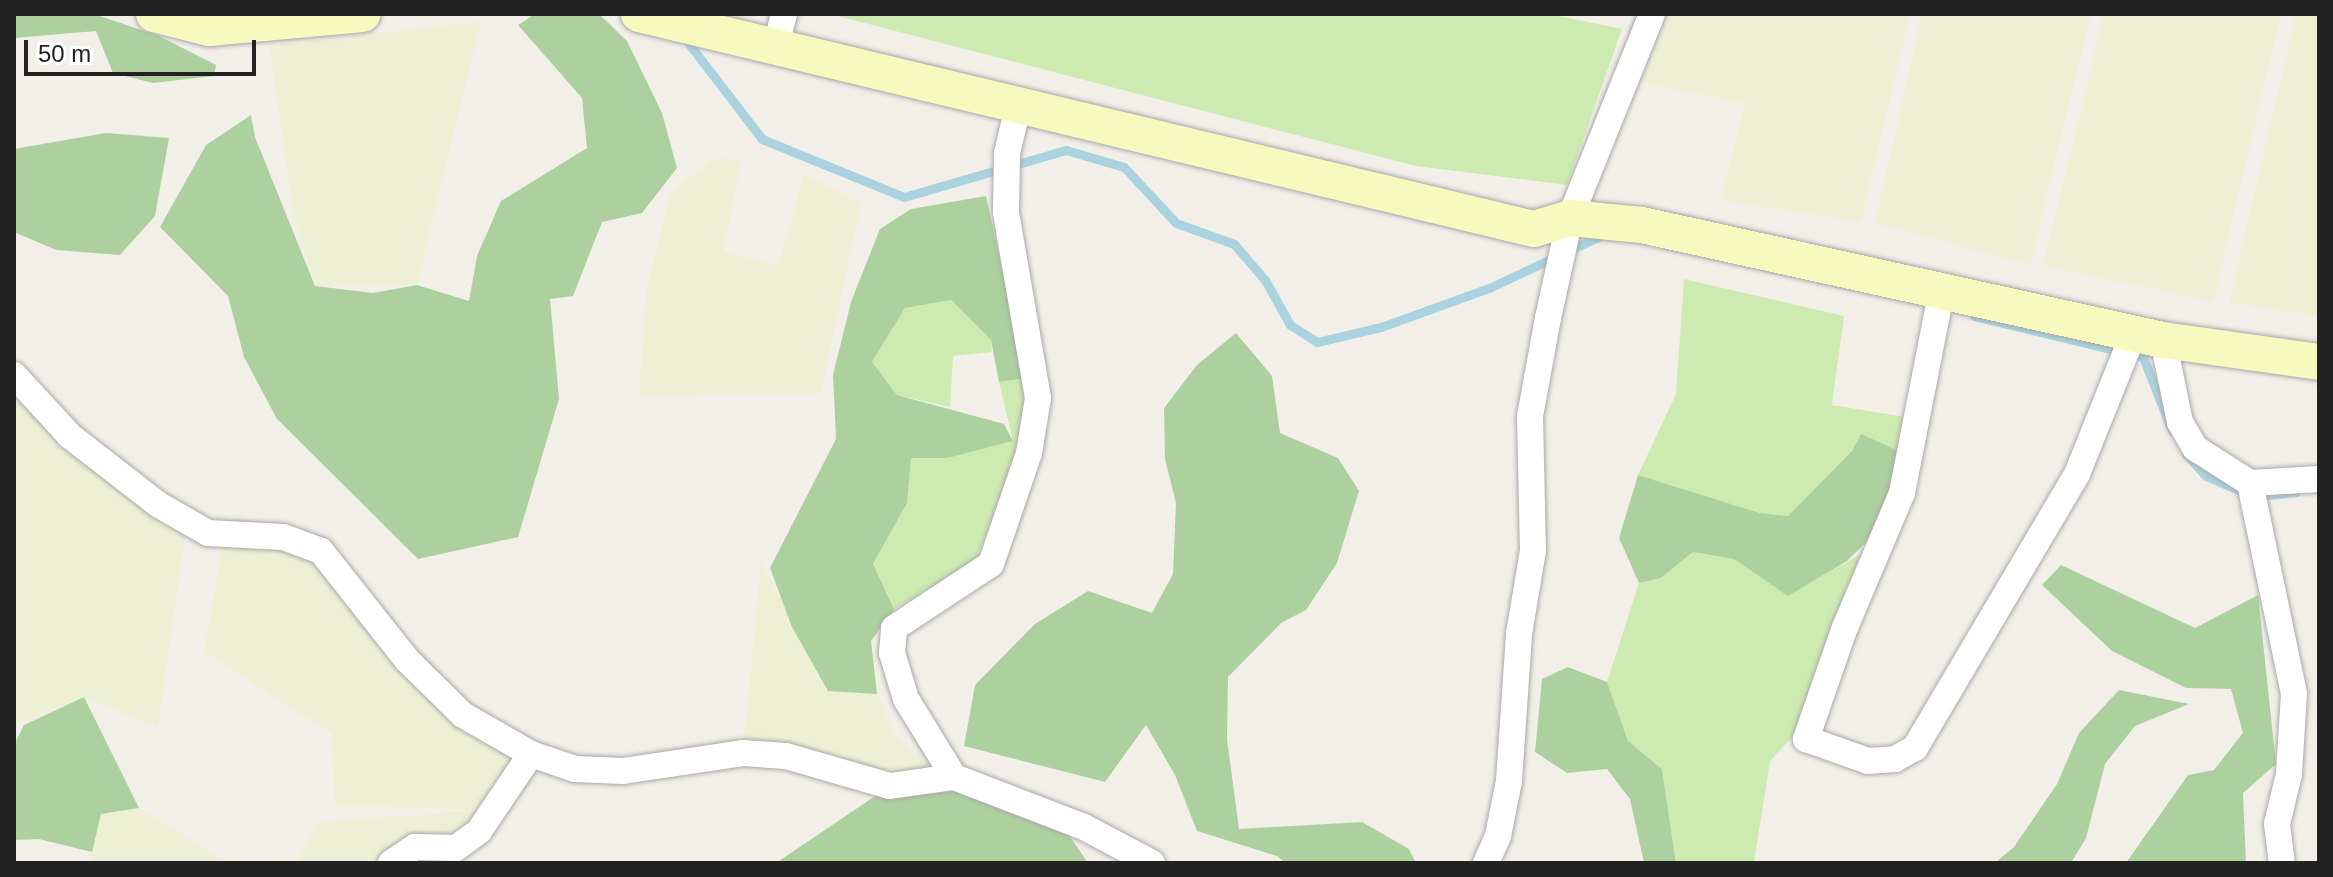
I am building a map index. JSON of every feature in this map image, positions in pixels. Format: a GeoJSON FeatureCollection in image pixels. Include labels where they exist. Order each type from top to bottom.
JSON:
{"type":"FeatureCollection","features":[{"type":"Feature","properties":{"kind":"street"},"geometry":{"type":"LineString","coordinates":[[154,14],[209,28],[362,14]]}},
{"type":"Feature","properties":{"kind":"street"},"geometry":{"type":"LineString","coordinates":[[639,14],[753,45],[780,30],[1019,103],[1534,229],[1570,218],[1725,240],[2149,336],[2319,362]]}},
{"type":"Feature","properties":{"kind":"street"},"geometry":{"type":"LineString","coordinates":[[1486,863],[1498,836],[1509,781],[1519,634],[1533,550],[1530,416],[1570,218],[1652,14]]}},
{"type":"Feature","properties":{"kind":"street"},"geometry":{"type":"LineString","coordinates":[[954,777],[906,699],[892,653],[894,628],[991,564],[1029,453],[1038,398],[1006,212],[1007,153],[1019,103]]}},
{"type":"Feature","properties":{"kind":"street"},"geometry":{"type":"LineString","coordinates":[[1942,289],[1902,493],[1806,739],[1868,761],[1895,759],[1915,748],[2077,474],[2149,336]]}},
{"type":"Feature","properties":{"kind":"street"},"geometry":{"type":"LineString","coordinates":[[2149,336],[2180,422],[2195,448],[2250,483],[2319,479]]}},
{"type":"Feature","properties":{"kind":"street"},"geometry":{"type":"LineString","coordinates":[[17,386],[70,436],[171,512],[208,533],[283,537],[321,551],[407,660],[463,715],[531,754],[575,769],[623,771],[743,753],[786,756],[890,786],[954,777],[1084,827],[1152,863]]}},
{"type":"Feature","properties":{"kind":"street"},"geometry":{"type":"LineString","coordinates":[[2250,483],[2294,694],[2289,774],[2277,824],[2282,863]]}},
{"type":"Feature","properties":{"kind":"street"},"geometry":{"type":"LineString","coordinates":[[391,863],[415,847],[456,848],[479,831],[531,754]]}},
{"type":"Feature","properties":{"kind":"green space"},"geometry":{"type":"Polygon","coordinates":[[[14,14],[94,14],[159,36],[216,65],[214,76],[153,83],[113,73],[96,31],[14,38],[14,14]]]}},
{"type":"Feature","properties":{"kind":"green space"},"geometry":{"type":"Polygon","coordinates":[[[535,14],[599,14],[627,41],[662,113],[677,168],[642,213],[602,222],[573,296],[550,299],[559,399],[518,537],[418,559],[277,419],[244,357],[228,296],[160,227],[206,145],[251,115],[255,137],[315,286],[373,293],[417,285],[469,301],[477,256],[501,201],[587,148],[582,98],[518,25],[535,14]]]}},
{"type":"Feature","properties":{"kind":"green space"},"geometry":{"type":"Polygon","coordinates":[[[830,14],[1549,14],[1622,29],[1567,185],[1416,166],[830,14]]]}},
{"type":"Feature","properties":{"kind":"green space"},"geometry":{"type":"Polygon","coordinates":[[[1665,14],[1910,14],[1861,222],[1720,201],[1745,104],[1638,82],[1665,14]]]}},
{"type":"Feature","properties":{"kind":"green space"},"geometry":{"type":"Polygon","coordinates":[[[1922,14],[2091,14],[2030,265],[1875,223],[1922,14]]]}},
{"type":"Feature","properties":{"kind":"green space"},"geometry":{"type":"Polygon","coordinates":[[[2104,14],[2281,14],[2213,302],[2043,266],[2104,14]]]}},
{"type":"Feature","properties":{"kind":"green space"},"geometry":{"type":"Polygon","coordinates":[[[2296,14],[2319,14],[2319,317],[2229,303],[2296,14]]]}},
{"type":"Feature","properties":{"kind":"green space"},"geometry":{"type":"Polygon","coordinates":[[[481,21],[417,285],[315,286],[294,218],[269,45],[481,21]]]}},
{"type":"Feature","properties":{"kind":"green space"},"geometry":{"type":"Polygon","coordinates":[[[106,133],[169,138],[155,216],[120,255],[56,250],[14,232],[14,149],[106,133]]]}},
{"type":"Feature","properties":{"kind":"green space"},"geometry":{"type":"Polygon","coordinates":[[[713,158],[741,160],[724,251],[778,265],[804,174],[861,203],[821,394],[639,396],[646,293],[670,194],[713,158]]]}},
{"type":"Feature","properties":{"kind":"green space"},"geometry":{"type":"Polygon","coordinates":[[[986,196],[1026,378],[999,382],[991,340],[951,300],[905,308],[872,362],[897,395],[1004,424],[1013,441],[948,458],[911,458],[907,503],[873,564],[894,609],[871,641],[877,694],[828,691],[792,627],[770,568],[836,439],[833,375],[851,302],[880,229],[911,209],[986,196]]]}},
{"type":"Feature","properties":{"kind":"green space"},"geometry":{"type":"Polygon","coordinates":[[[1684,279],[1844,316],[1832,405],[1917,419],[1910,456],[1861,435],[1852,451],[1788,516],[1760,513],[1638,475],[1676,394],[1684,279]]]}},
{"type":"Feature","properties":{"kind":"green space"},"geometry":{"type":"Polygon","coordinates":[[[951,300],[991,340],[992,352],[953,356],[950,407],[897,395],[872,362],[905,308],[951,300]]]}},
{"type":"Feature","properties":{"kind":"green space"},"geometry":{"type":"Polygon","coordinates":[[[1236,333],[1272,376],[1280,433],[1338,458],[1359,491],[1337,563],[1306,610],[1281,623],[1228,677],[1227,739],[1239,829],[1362,822],[1409,849],[1416,863],[1286,863],[1277,856],[1197,831],[1175,775],[1146,725],[1105,782],[964,746],[975,685],[1035,624],[1088,591],[1152,613],[1173,574],[1176,503],[1165,459],[1164,408],[1197,365],[1236,333]]]}},
{"type":"Feature","properties":{"kind":"green space"},"geometry":{"type":"Polygon","coordinates":[[[1026,378],[1029,400],[1017,459],[975,561],[894,609],[873,564],[907,503],[911,458],[948,458],[1013,441],[999,382],[1026,378]]]}},
{"type":"Feature","properties":{"kind":"green space"},"geometry":{"type":"Polygon","coordinates":[[[14,402],[185,537],[158,728],[84,697],[14,725],[14,402]]]}},
{"type":"Feature","properties":{"kind":"green space"},"geometry":{"type":"Polygon","coordinates":[[[1861,434],[1910,456],[1892,517],[1847,561],[1788,596],[1734,559],[1693,552],[1661,578],[1639,583],[1619,538],[1638,475],[1760,513],[1788,516],[1852,451],[1861,434]]]}},
{"type":"Feature","properties":{"kind":"green space"},"geometry":{"type":"Polygon","coordinates":[[[224,534],[335,539],[407,660],[520,748],[493,810],[390,863],[296,863],[318,822],[481,810],[335,805],[332,734],[204,652],[224,534]]]}},
{"type":"Feature","properties":{"kind":"green space"},"geometry":{"type":"Polygon","coordinates":[[[1881,543],[1815,712],[1770,761],[1754,863],[1676,863],[1662,769],[1628,741],[1607,682],[1639,583],[1661,578],[1693,552],[1734,559],[1788,595],[1881,543]]]}},
{"type":"Feature","properties":{"kind":"green space"},"geometry":{"type":"Polygon","coordinates":[[[761,561],[828,691],[877,694],[896,736],[930,766],[890,786],[743,753],[761,561]]]}},
{"type":"Feature","properties":{"kind":"green space"},"geometry":{"type":"Polygon","coordinates":[[[2061,565],[2195,628],[2258,595],[2276,764],[2243,793],[2246,863],[2126,863],[2188,775],[2214,770],[2243,733],[2231,689],[2186,688],[2112,651],[2042,585],[2061,565]]]}},
{"type":"Feature","properties":{"kind":"green space"},"geometry":{"type":"Polygon","coordinates":[[[1568,667],[1607,682],[1628,741],[1662,769],[1676,863],[1644,863],[1630,799],[1607,769],[1567,773],[1535,752],[1542,679],[1568,667]]]}},
{"type":"Feature","properties":{"kind":"green space"},"geometry":{"type":"Polygon","coordinates":[[[2119,690],[2189,704],[2135,726],[2105,764],[2086,838],[2071,863],[1995,863],[2014,847],[2057,784],[2079,733],[2119,690]]]}},
{"type":"Feature","properties":{"kind":"green space"},"geometry":{"type":"Polygon","coordinates":[[[84,697],[139,808],[101,814],[92,852],[39,839],[14,840],[14,745],[24,725],[84,697]]]}},
{"type":"Feature","properties":{"kind":"green space"},"geometry":{"type":"Polygon","coordinates":[[[954,777],[1056,816],[1088,863],[776,863],[890,786],[954,777]]]}},
{"type":"Feature","properties":{"kind":"green space"},"geometry":{"type":"Polygon","coordinates":[[[139,808],[229,863],[90,863],[101,814],[139,808]]]}},
{"type":"Feature","properties":{"kind":"waterway"},"geometry":{"type":"LineString","coordinates":[[683,36],[762,139],[904,197],[1066,150],[1124,167],[1176,223],[1234,244],[1265,280],[1290,325],[1317,342],[1381,327],[1489,288],[1600,236]]}},
{"type":"Feature","properties":{"kind":"waterway"},"geometry":{"type":"LineString","coordinates":[[1974,316],[2143,357],[2172,431]]}},
{"type":"Feature","properties":{"kind":"waterway"},"geometry":{"type":"LineString","coordinates":[[2186,454],[2206,476],[2242,491]]}},
{"type":"Feature","properties":{"kind":"waterway"},"geometry":{"type":"LineString","coordinates":[[2256,496],[2296,492]]}}]}
